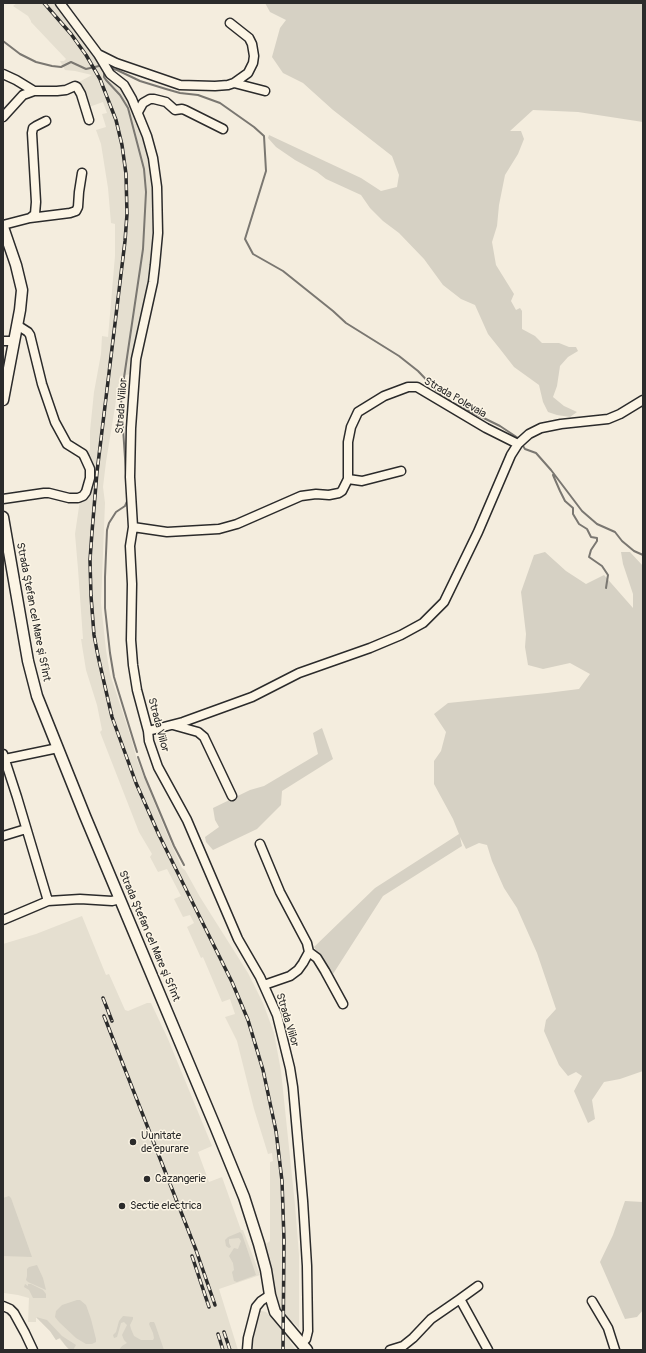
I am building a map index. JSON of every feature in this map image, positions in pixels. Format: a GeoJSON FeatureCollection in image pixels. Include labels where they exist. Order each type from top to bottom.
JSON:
{"type":"FeatureCollection","features":[{"type":"Feature","properties":{"kind":"main road"},"geometry":{"type":"LineString","coordinates":[[3,226],[16,265],[22,290],[17,325],[8,341],[3,400]]}},
{"type":"Feature","properties":{"kind":"main road","name":"Strada Ştefan cel Mare şi Sfînt"},"geometry":{"type":"LineString","coordinates":[[3,517],[29,668],[37,696],[244,1197],[260,1244],[270,1295],[275,1312],[304,1346]]}},
{"type":"Feature","properties":{"kind":"street","name":"Strada Viilor"},"geometry":{"type":"LineString","coordinates":[[60,3],[105,65],[128,91],[147,136],[152,158],[157,187],[158,233],[153,282],[136,359],[130,449],[133,527],[130,546],[132,584],[131,650],[137,690],[152,751],[158,767],[187,820],[238,939],[264,985],[277,1015],[290,1068],[295,1102],[307,1266],[308,1331],[304,1346]]}},
{"type":"Feature","properties":{"kind":"street"},"geometry":{"type":"LineString","coordinates":[[230,22],[249,38],[254,50],[253,63],[248,73],[234,83]]}},
{"type":"Feature","properties":{"kind":"street"},"geometry":{"type":"LineString","coordinates":[[98,54],[116,63],[180,85],[215,86],[234,83],[265,91]]}},
{"type":"Feature","properties":{"kind":"street"},"geometry":{"type":"LineString","coordinates":[[3,74],[34,91]]}},
{"type":"Feature","properties":{"kind":"street"},"geometry":{"type":"LineString","coordinates":[[3,117],[23,96],[34,91],[66,90],[75,86],[81,94],[89,120]]}},
{"type":"Feature","properties":{"kind":"street"},"geometry":{"type":"LineString","coordinates":[[138,112],[146,101],[154,99],[166,102],[175,110],[185,110],[223,129]]}},
{"type":"Feature","properties":{"kind":"street"},"geometry":{"type":"LineString","coordinates":[[30,218],[35,214],[36,202],[32,133],[33,128],[46,121]]}},
{"type":"Feature","properties":{"kind":"street"},"geometry":{"type":"LineString","coordinates":[[3,226],[30,218],[54,216],[76,211],[78,207],[82,173]]}},
{"type":"Feature","properties":{"kind":"street"},"geometry":{"type":"LineString","coordinates":[[3,499],[44,493],[76,498],[82,496],[86,492],[89,484],[90,469],[83,454],[70,447],[59,429],[50,408],[42,384],[30,335],[17,325]]}},
{"type":"Feature","properties":{"kind":"street","name":"Strada Polevaia"},"geometry":{"type":"LineString","coordinates":[[348,479],[348,442],[351,427],[358,412],[384,396],[408,387],[417,387],[486,428],[518,444]]}},
{"type":"Feature","properties":{"kind":"street"},"geometry":{"type":"LineString","coordinates":[[148,731],[224,708],[252,697],[299,673],[370,648],[401,635],[422,623],[444,602],[478,532],[511,456],[518,444],[529,434],[541,428],[561,424],[608,419],[625,412],[643,400]]}},
{"type":"Feature","properties":{"kind":"street"},"geometry":{"type":"LineString","coordinates":[[133,527],[167,532],[226,527],[237,524],[301,496],[316,494],[329,495],[339,493],[345,486],[348,479],[362,481],[401,471]]}},
{"type":"Feature","properties":{"kind":"street","name":"Strada Viilor"},"geometry":{"type":"LineString","coordinates":[[173,724],[198,732],[204,737],[232,796]]}},
{"type":"Feature","properties":{"kind":"street"},"geometry":{"type":"LineString","coordinates":[[48,901],[4,756],[58,748]]}},
{"type":"Feature","properties":{"kind":"street"},"geometry":{"type":"LineString","coordinates":[[3,836],[26,829]]}},
{"type":"Feature","properties":{"kind":"street"},"geometry":{"type":"LineString","coordinates":[[260,844],[280,892],[307,943],[309,952],[298,970],[290,976],[264,985]]}},
{"type":"Feature","properties":{"kind":"street"},"geometry":{"type":"LineString","coordinates":[[3,920],[48,901],[80,899],[112,902],[120,899]]}},
{"type":"Feature","properties":{"kind":"street"},"geometry":{"type":"LineString","coordinates":[[309,952],[317,958],[343,1004]]}},
{"type":"Feature","properties":{"kind":"street"},"geometry":{"type":"LineString","coordinates":[[390,1350],[403,1346],[431,1319],[478,1286]]}},
{"type":"Feature","properties":{"kind":"street"},"geometry":{"type":"LineString","coordinates":[[247,1350],[248,1338],[256,1307],[261,1301],[270,1295]]}},
{"type":"Feature","properties":{"kind":"street"},"geometry":{"type":"LineString","coordinates":[[460,1299],[488,1350]]}},
{"type":"Feature","properties":{"kind":"street"},"geometry":{"type":"LineString","coordinates":[[592,1301],[608,1328],[615,1350]]}},
{"type":"Feature","properties":{"kind":"street"},"geometry":{"type":"LineString","coordinates":[[3,1306],[14,1313],[33,1350]]}},
{"type":"Feature","properties":{"kind":"shaded area"},"geometry":{"type":"Polygon","coordinates":[[[17,3],[54,3],[103,69],[128,95],[139,127],[148,161],[153,189],[151,277],[131,374],[120,376],[103,487],[105,503],[101,603],[106,650],[110,674],[137,760],[166,832],[182,868],[185,870],[200,897],[248,973],[263,1003],[274,1033],[281,1071],[299,1255],[299,1328],[293,1322],[290,1342],[296,1350],[250,1350],[258,1310],[266,1312],[272,1318],[277,1304],[266,1244],[270,1241],[270,1162],[273,1161],[272,1153],[268,1154],[254,1109],[237,1041],[225,1017],[235,1014],[230,999],[222,1002],[203,957],[201,958],[187,927],[194,923],[190,915],[183,917],[174,899],[181,896],[167,869],[158,872],[150,857],[152,854],[139,832],[100,732],[102,730],[97,705],[86,670],[81,639],[83,639],[75,534],[81,493],[84,490],[87,471],[87,451],[90,450],[90,431],[94,392],[101,354],[102,336],[108,337],[115,256],[115,224],[111,223],[108,188],[101,144],[96,130],[106,127],[102,114],[107,113],[103,102],[89,107],[79,82],[92,75],[65,70],[60,61],[64,61],[66,59],[31,22],[28,16],[13,6],[17,3]]]}},
{"type":"Feature","properties":{"kind":"shaded area"},"geometry":{"type":"Polygon","coordinates":[[[265,3],[643,3],[643,122],[578,112],[533,110],[510,131],[521,131],[524,139],[518,154],[505,175],[499,205],[497,226],[492,242],[496,265],[514,294],[511,301],[516,310],[520,308],[522,311],[522,329],[535,336],[542,343],[559,343],[569,347],[576,347],[578,351],[568,357],[560,366],[557,386],[553,397],[564,406],[577,412],[570,417],[548,412],[543,402],[539,385],[514,367],[488,334],[475,305],[461,299],[443,285],[424,259],[399,233],[383,221],[370,208],[361,195],[326,179],[317,172],[295,160],[276,147],[268,138],[269,135],[361,178],[381,191],[397,187],[399,175],[392,156],[333,110],[303,83],[283,73],[272,57],[280,28],[286,20],[270,12],[265,3]]]}},
{"type":"Feature","properties":{"kind":"shaded area"},"geometry":{"type":"Polygon","coordinates":[[[545,552],[566,571],[586,584],[604,575],[633,608],[633,594],[623,564],[621,552],[630,552],[643,566],[643,1071],[620,1079],[604,1082],[592,1100],[595,1119],[588,1123],[574,1091],[582,1076],[576,1072],[568,1076],[559,1065],[544,1031],[546,1020],[556,1009],[537,953],[517,908],[504,888],[492,861],[487,845],[479,843],[466,849],[460,837],[462,846],[383,896],[333,974],[314,947],[375,888],[459,834],[453,819],[434,784],[434,761],[441,751],[446,732],[434,714],[448,703],[579,689],[590,674],[570,663],[543,669],[528,665],[525,647],[526,634],[521,592],[534,555],[545,552]]]}},
{"type":"Feature","properties":{"kind":"shaded area"},"geometry":{"type":"Polygon","coordinates":[[[322,728],[333,759],[282,791],[281,805],[257,829],[213,850],[206,842],[205,837],[219,827],[215,820],[213,808],[250,790],[264,786],[318,754],[313,733],[322,728]]]}},
{"type":"Feature","properties":{"kind":"shaded area"},"geometry":{"type":"Polygon","coordinates":[[[82,916],[106,975],[109,974],[125,1010],[128,1011],[147,1003],[151,1003],[168,1039],[212,1146],[198,1152],[209,1182],[222,1177],[241,1230],[243,1230],[260,1275],[219,1289],[238,1350],[69,1350],[59,1338],[56,1340],[50,1331],[36,1317],[36,1322],[28,1322],[29,1298],[4,1293],[3,1300],[3,944],[36,934],[82,916]]]}},
{"type":"Feature","properties":{"kind":"shaded area"},"geometry":{"type":"Polygon","coordinates":[[[9,1196],[32,1257],[3,1256],[3,1198],[9,1196]]]}},
{"type":"Feature","properties":{"kind":"shaded area"},"geometry":{"type":"Polygon","coordinates":[[[625,1201],[643,1202],[643,1310],[637,1317],[625,1319],[600,1262],[613,1235],[625,1201]]]}},
{"type":"Feature","properties":{"kind":"shaded area"},"geometry":{"type":"Polygon","coordinates":[[[240,1232],[256,1275],[237,1282],[234,1281],[232,1272],[234,1270],[233,1263],[229,1256],[234,1248],[238,1249],[241,1241],[239,1238],[229,1239],[231,1247],[229,1248],[226,1246],[225,1240],[228,1237],[240,1232]]]}},
{"type":"Feature","properties":{"kind":"shaded area"},"geometry":{"type":"Polygon","coordinates":[[[37,1265],[43,1278],[46,1290],[26,1280],[27,1269],[37,1265]]]}},
{"type":"Feature","properties":{"kind":"shaded area"},"geometry":{"type":"Polygon","coordinates":[[[25,1284],[28,1286],[28,1284],[31,1284],[43,1290],[46,1294],[46,1298],[33,1298],[29,1290],[24,1287],[25,1284]]]}},
{"type":"Feature","properties":{"kind":"shaded area"},"geometry":{"type":"Polygon","coordinates":[[[80,1300],[86,1305],[91,1319],[96,1339],[96,1342],[92,1344],[86,1344],[76,1338],[55,1317],[56,1311],[62,1305],[80,1300]]]}},
{"type":"Feature","properties":{"kind":"shaded area"},"geometry":{"type":"Polygon","coordinates":[[[123,1316],[133,1317],[130,1325],[131,1329],[134,1336],[141,1340],[153,1340],[153,1333],[149,1324],[150,1322],[154,1322],[164,1350],[119,1350],[127,1343],[122,1335],[127,1325],[124,1322],[121,1323],[117,1337],[114,1338],[113,1335],[116,1332],[119,1321],[123,1316]]]}},
{"type":"Feature","properties":{"kind":"shaded area"},"geometry":{"type":"Polygon","coordinates":[[[36,1317],[47,1320],[62,1336],[76,1345],[73,1350],[70,1350],[60,1338],[56,1340],[50,1331],[36,1317]]]}},
{"type":"Feature","properties":{"kind":"waterway"},"geometry":{"type":"LineString","coordinates":[[3,41],[20,54],[36,62],[61,67],[71,62],[86,69],[103,66]]}},
{"type":"Feature","properties":{"kind":"waterway"},"geometry":{"type":"LineString","coordinates":[[104,68],[104,77],[120,95],[128,108],[144,169],[146,192],[143,249],[121,398],[126,473]]}},
{"type":"Feature","properties":{"kind":"waterway"},"geometry":{"type":"LineString","coordinates":[[109,68],[117,70],[140,81],[180,93],[198,95],[220,103],[254,127],[264,136],[266,171],[245,239],[253,254],[283,271],[346,323],[399,356],[418,371],[439,393],[453,403],[500,426],[518,438]]}},
{"type":"Feature","properties":{"kind":"waterway"},"geometry":{"type":"LineString","coordinates":[[523,446],[525,449],[536,453],[582,511],[597,524],[615,532],[622,541],[634,551],[643,555]]}},
{"type":"Feature","properties":{"kind":"waterway"},"geometry":{"type":"LineString","coordinates":[[553,475],[565,501],[573,508],[573,514],[579,524],[587,529],[591,537],[597,538],[589,557],[602,566],[608,575],[606,588]]}},
{"type":"Feature","properties":{"kind":"waterway"},"geometry":{"type":"LineString","coordinates":[[128,499],[125,506],[116,512],[109,523],[107,530],[105,608],[114,677],[137,752]]}},
{"type":"Feature","properties":{"kind":"waterway"},"geometry":{"type":"LineString","coordinates":[[138,757],[174,846],[184,865]]}},
{"type":"Feature","properties":{"kind":"railway"},"geometry":{"type":"LineString","coordinates":[[44,3],[71,34],[86,55],[100,79],[116,120],[122,145],[126,174],[127,214],[125,241],[97,472],[90,560],[94,635],[112,717],[136,783],[159,835],[232,982],[248,1020],[263,1070],[276,1131],[282,1181],[284,1240],[283,1350]]}},
{"type":"Feature","properties":{"kind":"railway"},"geometry":{"type":"LineString","coordinates":[[103,998],[112,1021]]}},
{"type":"Feature","properties":{"kind":"railway"},"geometry":{"type":"LineString","coordinates":[[104,1016],[196,1250],[215,1305]]}},
{"type":"Feature","properties":{"kind":"railway"},"geometry":{"type":"LineString","coordinates":[[192,1256],[209,1307]]}},
{"type":"Feature","properties":{"kind":"railway"},"geometry":{"type":"LineString","coordinates":[[224,1332],[230,1350]]}},
{"type":"Feature","properties":{"kind":"railway"},"geometry":{"type":"LineString","coordinates":[[218,1334],[223,1350]]}},
{"type":"Feature","properties":{"kind":"place","name":"Uunitate de epurare"},"geometry":{"type":"Point","coordinates":[133,1142]}},
{"type":"Feature","properties":{"kind":"place","name":"Cazangerie"},"geometry":{"type":"Point","coordinates":[147,1179]}},
{"type":"Feature","properties":{"kind":"place","name":"Sectie electrica"},"geometry":{"type":"Point","coordinates":[122,1206]}}]}
